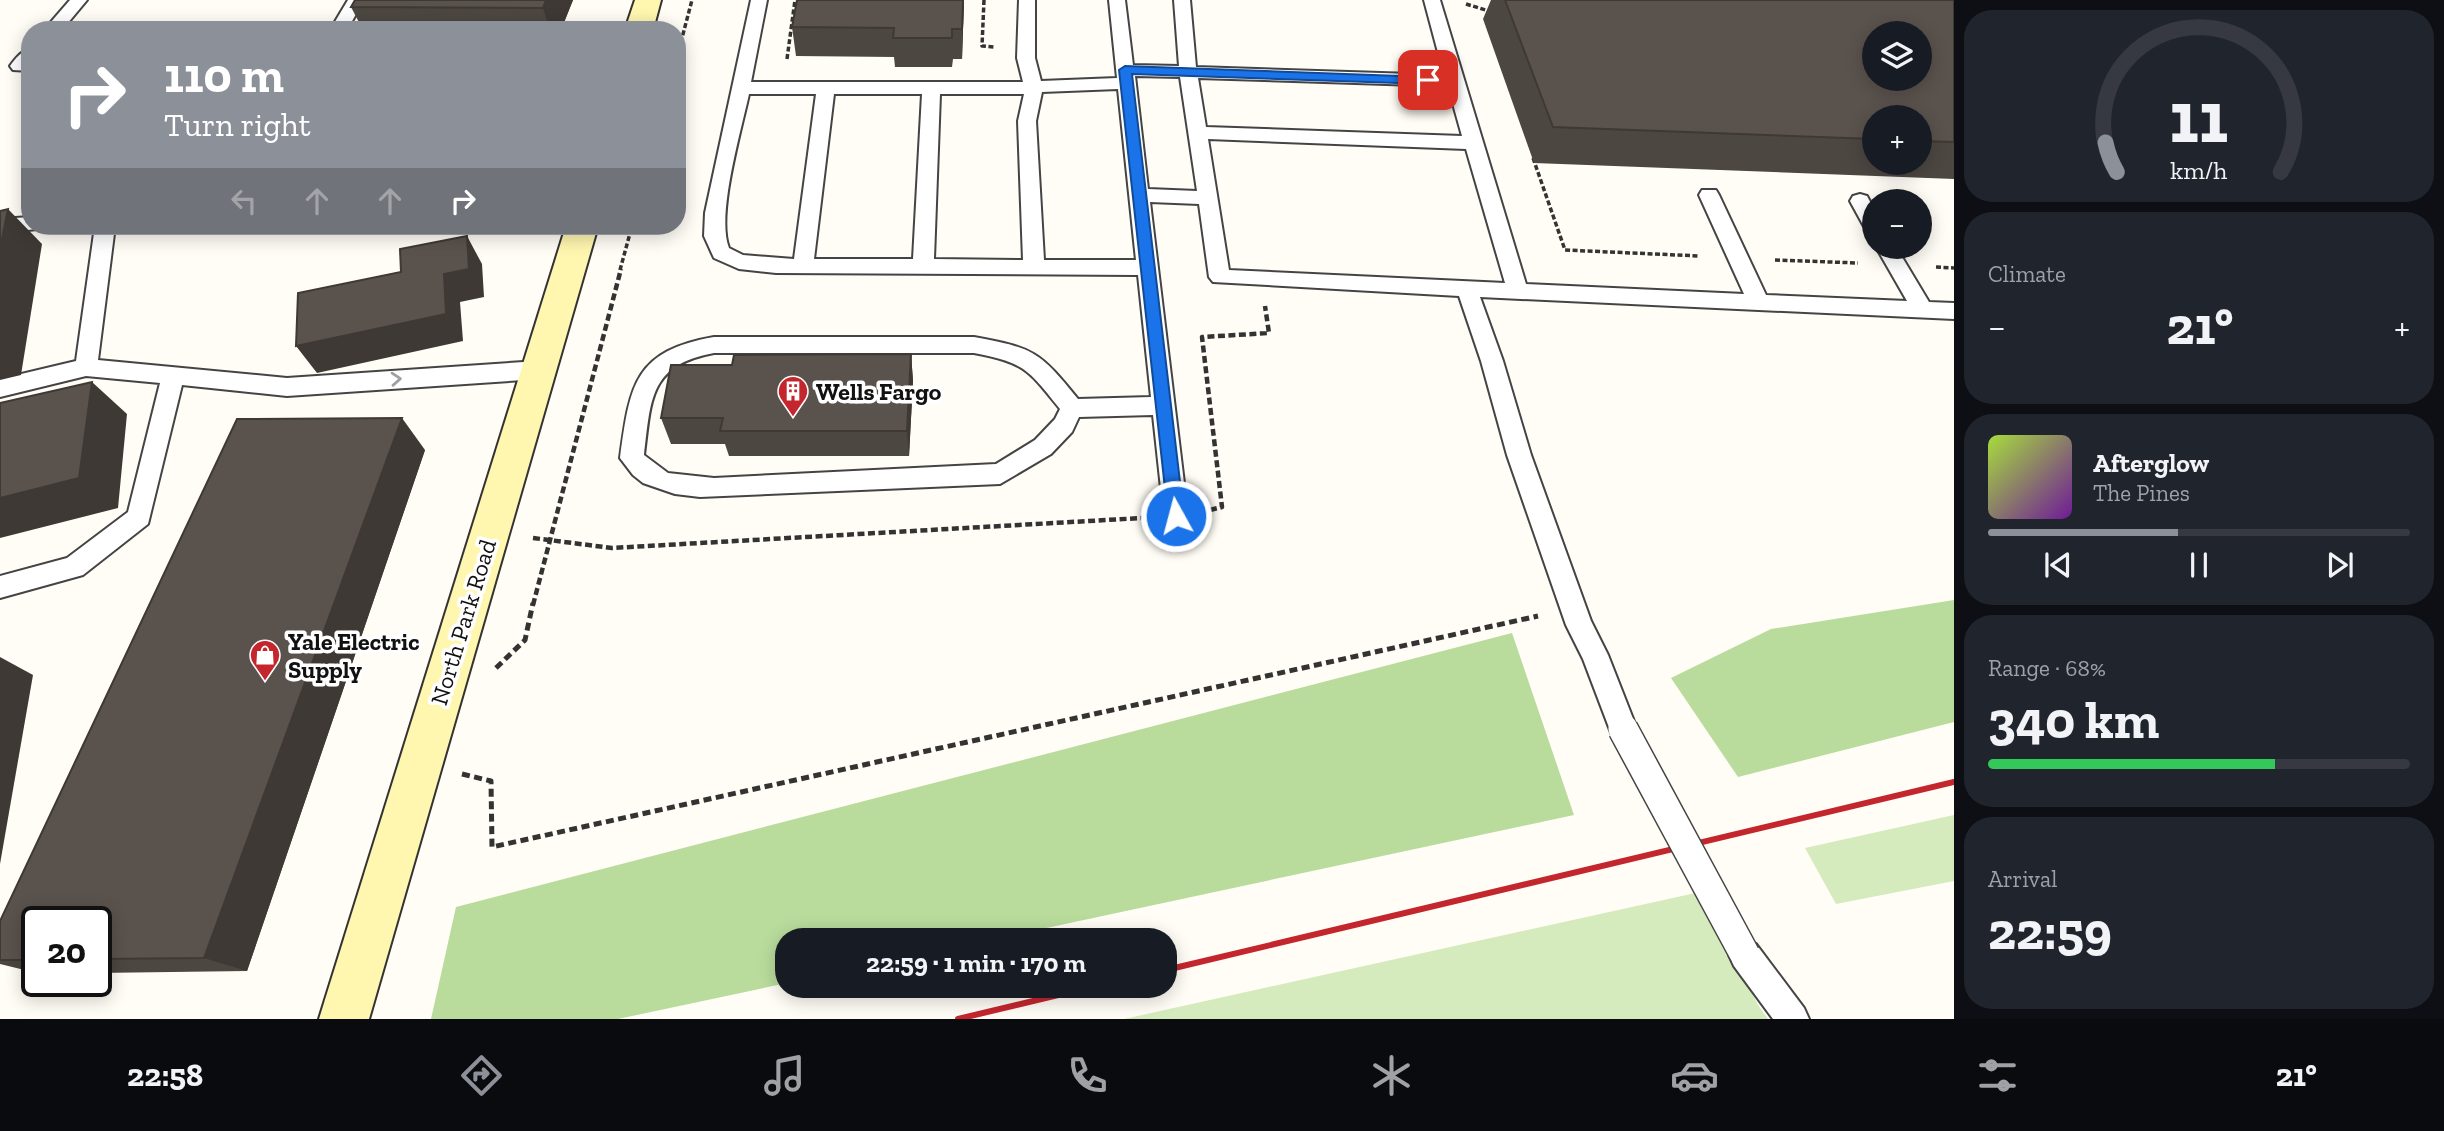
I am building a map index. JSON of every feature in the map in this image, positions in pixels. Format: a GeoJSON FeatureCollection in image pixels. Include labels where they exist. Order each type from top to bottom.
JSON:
{"type":"FeatureCollection","features":[{"type":"Feature","properties":{"kind":"street"},"geometry":{"type":"LineString","coordinates":[[642,21],[648,0]]}},
{"type":"Feature","properties":{"kind":"street","name":"North Park Road"},"geometry":{"type":"LineString","coordinates":[[344,1019],[579,235]]}},
{"type":"Feature","properties":{"kind":"lane"},"geometry":{"type":"LineString","coordinates":[[60,21],[79,0]]}},
{"type":"Feature","properties":{"kind":"lane"},"geometry":{"type":"LineString","coordinates":[[343,21],[356,0]]}},
{"type":"Feature","properties":{"kind":"lane"},"geometry":{"type":"LineString","coordinates":[[759,0],[715,213],[714,236],[721,253],[739,262],[803,267],[1148,268]]}},
{"type":"Feature","properties":{"kind":"lane"},"geometry":{"type":"LineString","coordinates":[[1027,0],[1026,58],[1034,88],[1027,121],[1034,267]]}},
{"type":"Feature","properties":{"kind":"lane"},"geometry":{"type":"LineString","coordinates":[[1117,0],[1176,516]]}},
{"type":"Feature","properties":{"kind":"lane"},"geometry":{"type":"LineString","coordinates":[[1182,0],[1188,72],[1220,277],[1954,311]]}},
{"type":"Feature","properties":{"kind":"lane"},"geometry":{"type":"LineString","coordinates":[[1432,0],[1518,291]]}},
{"type":"Feature","properties":{"kind":"lane"},"geometry":{"type":"LineString","coordinates":[[741,88],[1034,88],[1188,72],[1455,81]]}},
{"type":"Feature","properties":{"kind":"lane"},"geometry":{"type":"LineString","coordinates":[[803,267],[826,88]]}},
{"type":"Feature","properties":{"kind":"lane"},"geometry":{"type":"LineString","coordinates":[[923,266],[931,88]]}},
{"type":"Feature","properties":{"kind":"lane"},"geometry":{"type":"LineString","coordinates":[[1197,133],[1474,143]]}},
{"type":"Feature","properties":{"kind":"lane"},"geometry":{"type":"LineString","coordinates":[[1140,195],[1208,198]]}},
{"type":"Feature","properties":{"kind":"lane"},"geometry":{"type":"LineString","coordinates":[[1709,195],[1759,302]]}},
{"type":"Feature","properties":{"kind":"lane"},"geometry":{"type":"LineString","coordinates":[[1860,201],[1862,205]]}},
{"type":"Feature","properties":{"kind":"lane"},"geometry":{"type":"LineString","coordinates":[[0,226],[21,225]]}},
{"type":"Feature","properties":{"kind":"lane"},"geometry":{"type":"LineString","coordinates":[[86,368],[104,235]]}},
{"type":"Feature","properties":{"kind":"lane"},"geometry":{"type":"LineString","coordinates":[[1893,259],[1923,310]]}},
{"type":"Feature","properties":{"kind":"lane"},"geometry":{"type":"LineString","coordinates":[[1467,289],[1492,361],[1519,455],[1573,609],[1623,729],[1745,955],[1793,1019]]}},
{"type":"Feature","properties":{"kind":"lane"},"geometry":{"type":"LineString","coordinates":[[974,345],[1019,355],[1038,369],[1072,408],[1064,425],[1043,447],[1000,474],[727,488],[684,486],[655,480],[640,470],[632,458],[640,395],[655,366],[673,354],[693,347],[974,345]]}},
{"type":"Feature","properties":{"kind":"lane"},"geometry":{"type":"LineString","coordinates":[[0,388],[86,368],[287,387],[539,370]]}},
{"type":"Feature","properties":{"kind":"lane"},"geometry":{"type":"LineString","coordinates":[[0,587],[74,567],[139,517],[173,376]]}},
{"type":"Feature","properties":{"kind":"lane"},"geometry":{"type":"LineString","coordinates":[[1072,408],[1164,406]]}},
{"type":"Feature","properties":{"kind":"path"},"geometry":{"type":"LineString","coordinates":[[686,23],[692,0]]}},
{"type":"Feature","properties":{"kind":"path"},"geometry":{"type":"LineString","coordinates":[[786,66],[795,0]]}},
{"type":"Feature","properties":{"kind":"path"},"geometry":{"type":"LineString","coordinates":[[1466,0],[1466,6],[1478,7],[1486,14],[1495,9]]}},
{"type":"Feature","properties":{"kind":"path"},"geometry":{"type":"LineString","coordinates":[[1529,146],[1565,250],[1739,258],[1862,256]]}},
{"type":"Feature","properties":{"kind":"path"},"geometry":{"type":"LineString","coordinates":[[492,671],[525,640],[552,527],[630,235]]}},
{"type":"Feature","properties":{"kind":"path"},"geometry":{"type":"LineString","coordinates":[[1907,259],[1954,268]]}},
{"type":"Feature","properties":{"kind":"path"},"geometry":{"type":"LineString","coordinates":[[421,764],[491,781],[492,847],[1573,609]]}},
{"type":"Feature","properties":{"kind":"path"},"geometry":{"type":"LineString","coordinates":[[467,775],[470,762]]}},
{"type":"Feature","properties":{"kind":"green space"},"geometry":{"type":"Polygon","coordinates":[[[1954,600],[1954,722],[1738,777],[1671,678],[1771,629],[1954,600]]]}},
{"type":"Feature","properties":{"kind":"green space"},"geometry":{"type":"Polygon","coordinates":[[[1512,633],[1574,815],[1046,928],[775,928],[775,986],[618,1019],[431,1019],[456,907],[1512,633]]]}},
{"type":"Feature","properties":{"kind":"green space"},"geometry":{"type":"Polygon","coordinates":[[[1954,815],[1954,881],[1836,904],[1805,848],[1954,815]]]}},
{"type":"Feature","properties":{"kind":"green space"},"geometry":{"type":"Polygon","coordinates":[[[1700,892],[1758,1005],[1768,1019],[1124,1019],[1700,892]]]}},
{"type":"Feature","properties":{"kind":"building"},"geometry":{"type":"Polygon","coordinates":[[[355,0],[546,0],[543,8],[351,7],[355,0]]]}},
{"type":"Feature","properties":{"kind":"building"},"geometry":{"type":"Polygon","coordinates":[[[797,0],[963,0],[962,29],[952,29],[952,38],[893,38],[894,28],[792,27],[797,0]]]}},
{"type":"Feature","properties":{"kind":"building"},"geometry":{"type":"Polygon","coordinates":[[[1505,0],[1954,0],[1954,142],[1932,141],[1932,105],[1862,105],[1862,139],[1553,127],[1505,0]]]}},
{"type":"Feature","properties":{"kind":"building"},"geometry":{"type":"Polygon","coordinates":[[[8,209],[0,249],[0,211],[8,209]]]}},
{"type":"Feature","properties":{"kind":"building"},"geometry":{"type":"Polygon","coordinates":[[[467,236],[469,269],[444,274],[446,314],[296,346],[298,293],[401,272],[400,249],[467,236]]]}},
{"type":"Feature","properties":{"kind":"building"},"geometry":{"type":"Polygon","coordinates":[[[911,354],[907,431],[720,431],[723,418],[661,418],[671,365],[732,365],[734,355],[911,354]]]}},
{"type":"Feature","properties":{"kind":"building"},"geometry":{"type":"Polygon","coordinates":[[[92,382],[79,478],[0,498],[0,403],[92,382]]]}},
{"type":"Feature","properties":{"kind":"building"},"geometry":{"type":"Polygon","coordinates":[[[402,418],[204,958],[112,959],[112,906],[21,906],[21,960],[0,960],[0,921],[237,419],[402,418]]]}},
{"type":"Feature","properties":{"kind":"railway"},"geometry":{"type":"LineString","coordinates":[[1177,967],[1954,782]]}},
{"type":"Feature","properties":{"kind":"railway"},"geometry":{"type":"LineString","coordinates":[[958,1019],[1046,998]]}},
{"type":"Feature","properties":{"kind":"place","name":"Wells Fargo"},"geometry":{"type":"Point","coordinates":[793,418]}},
{"type":"Feature","properties":{"kind":"place","name":"Yale Electric Supply"},"geometry":{"type":"Point","coordinates":[265,682]}},
{"type":"Feature","properties":{"kind":"route"},"geometry":{"type":"LineString","coordinates":[[1176,516],[1125,70],[1428,80]]}}]}
